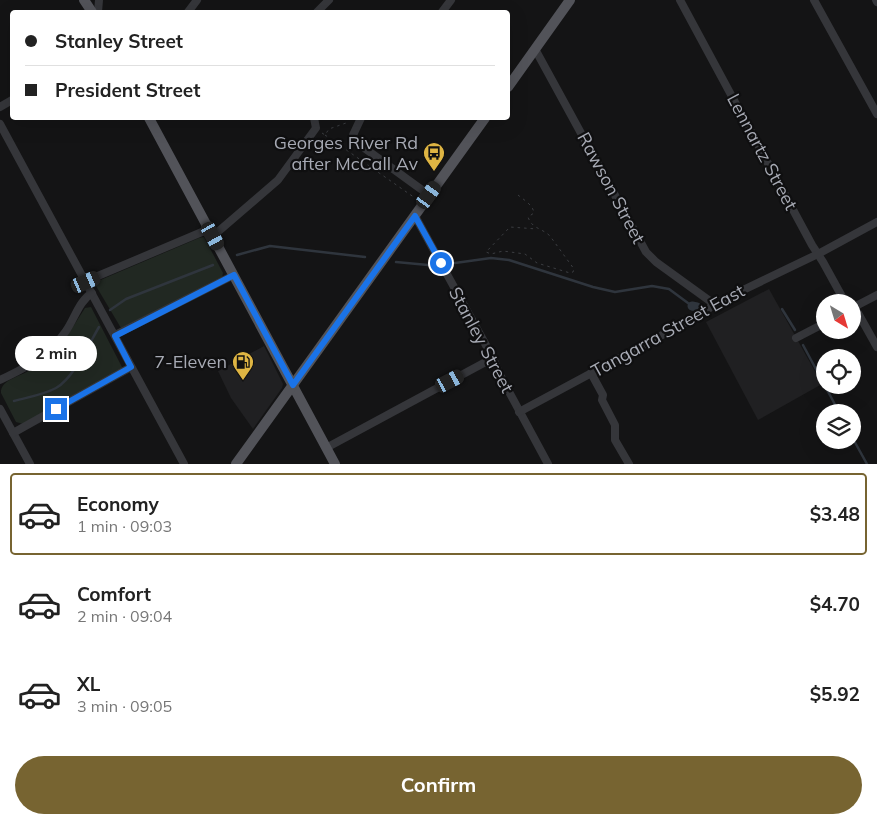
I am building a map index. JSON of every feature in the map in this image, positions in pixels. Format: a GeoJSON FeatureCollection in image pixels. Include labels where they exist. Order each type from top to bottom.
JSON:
{"type":"FeatureCollection","features":[{"type":"Feature","properties":{"kind":"main road"},"geometry":{"type":"LineString","coordinates":[[510,84],[570,0]]}},
{"type":"Feature","properties":{"kind":"main road"},"geometry":{"type":"LineString","coordinates":[[149,120],[336,464]]}},
{"type":"Feature","properties":{"kind":"main road"},"geometry":{"type":"LineString","coordinates":[[236,464],[484,120]]}},
{"type":"Feature","properties":{"kind":"street"},"geometry":{"type":"LineString","coordinates":[[319,10],[329,0]]}},
{"type":"Feature","properties":{"kind":"street","name":"Lennartz Street"},"geometry":{"type":"LineString","coordinates":[[680,0],[841,294]]}},
{"type":"Feature","properties":{"kind":"street"},"geometry":{"type":"LineString","coordinates":[[814,0],[877,114]]}},
{"type":"Feature","properties":{"kind":"street","name":"Rawson Street"},"geometry":{"type":"LineString","coordinates":[[535,49],[646,252],[650,257],[714,304]]}},
{"type":"Feature","properties":{"kind":"street"},"geometry":{"type":"LineString","coordinates":[[86,282],[211,232],[278,180],[316,128],[314,120]]}},
{"type":"Feature","properties":{"kind":"street"},"geometry":{"type":"LineString","coordinates":[[360,120],[353,135],[356,142],[429,195]]}},
{"type":"Feature","properties":{"kind":"street"},"geometry":{"type":"LineString","coordinates":[[0,124],[184,464]]}},
{"type":"Feature","properties":{"kind":"street","name":"Stanley Street"},"geometry":{"type":"LineString","coordinates":[[415,216],[493,358],[519,412],[548,464]]}},
{"type":"Feature","properties":{"kind":"street","name":"Tangarra Street East"},"geometry":{"type":"LineString","coordinates":[[519,412],[704,312],[714,304],[818,254],[877,222]]}},
{"type":"Feature","properties":{"kind":"street"},"geometry":{"type":"LineString","coordinates":[[115,336],[234,275]]}},
{"type":"Feature","properties":{"kind":"street"},"geometry":{"type":"LineString","coordinates":[[0,380],[30,366],[52,348],[67,331],[85,297],[92,293]]}},
{"type":"Feature","properties":{"kind":"street"},"geometry":{"type":"LineString","coordinates":[[861,304],[877,295]]}},
{"type":"Feature","properties":{"kind":"street"},"geometry":{"type":"LineString","coordinates":[[861,318],[877,347]]}},
{"type":"Feature","properties":{"kind":"street"},"geometry":{"type":"LineString","coordinates":[[796,338],[816,328]]}},
{"type":"Feature","properties":{"kind":"street"},"geometry":{"type":"LineString","coordinates":[[326,448],[493,358]]}},
{"type":"Feature","properties":{"kind":"street"},"geometry":{"type":"LineString","coordinates":[[13,433],[131,367]]}},
{"type":"Feature","properties":{"kind":"street"},"geometry":{"type":"LineString","coordinates":[[590,373],[603,395],[602,400],[616,424],[615,440],[629,464]]}},
{"type":"Feature","properties":{"kind":"street"},"geometry":{"type":"LineString","coordinates":[[0,409],[3,423],[13,433],[30,464]]}},
{"type":"Feature","properties":{"kind":"path"},"geometry":{"type":"LineString","coordinates":[[325,135],[329,130],[346,123]]}},
{"type":"Feature","properties":{"kind":"path"},"geometry":{"type":"LineString","coordinates":[[322,133],[414,198]]}},
{"type":"Feature","properties":{"kind":"path"},"geometry":{"type":"LineString","coordinates":[[518,195],[534,210],[534,213],[528,218],[530,223],[550,236],[574,270],[573,272],[570,273],[537,263],[526,254],[503,251],[491,254],[486,252],[510,227],[537,229]]}},
{"type":"Feature","properties":{"kind":"shaded area"},"geometry":{"type":"Polygon","coordinates":[[[204,237],[223,273],[222,278],[121,328],[96,286],[98,281],[204,237]]]}},
{"type":"Feature","properties":{"kind":"shaded area"},"geometry":{"type":"Polygon","coordinates":[[[769,289],[816,373],[816,387],[758,420],[706,322],[769,289]]]}},
{"type":"Feature","properties":{"kind":"shaded area"},"geometry":{"type":"Polygon","coordinates":[[[91,307],[123,369],[23,424],[16,422],[1,393],[4,384],[32,369],[49,355],[68,334],[85,308],[91,307]]]}},
{"type":"Feature","properties":{"kind":"shaded area"},"geometry":{"type":"Polygon","coordinates":[[[264,346],[283,384],[253,429],[231,398],[218,371],[264,346]]]}},
{"type":"Feature","properties":{"kind":"waterway"},"geometry":{"type":"LineString","coordinates":[[237,255],[270,246],[365,257]]}},
{"type":"Feature","properties":{"kind":"waterway"},"geometry":{"type":"LineString","coordinates":[[455,263],[491,258],[509,260],[593,287],[615,292],[652,286],[669,289],[692,306]]}},
{"type":"Feature","properties":{"kind":"waterway"},"geometry":{"type":"LineString","coordinates":[[396,262],[428,265]]}},
{"type":"Feature","properties":{"kind":"waterway"},"geometry":{"type":"LineString","coordinates":[[110,310],[126,299],[213,265]]}},
{"type":"Feature","properties":{"kind":"waterway"},"geometry":{"type":"LineString","coordinates":[[692,306],[697,307]]}},
{"type":"Feature","properties":{"kind":"waterway"},"geometry":{"type":"LineString","coordinates":[[782,309],[795,330]]}},
{"type":"Feature","properties":{"kind":"waterway"},"geometry":{"type":"LineString","coordinates":[[14,401],[46,392],[62,383],[80,360],[99,327]]}},
{"type":"Feature","properties":{"kind":"waterway"},"geometry":{"type":"LineString","coordinates":[[803,345],[835,404]]}},
{"type":"Feature","properties":{"kind":"waterway"},"geometry":{"type":"LineString","coordinates":[[859,449],[867,464]]}},
{"type":"Feature","properties":{"kind":"place","name":"Georges River Rd after McCall Av"},"geometry":{"type":"Point","coordinates":[434,172]}},
{"type":"Feature","properties":{"kind":"place","name":"7-Eleven"},"geometry":{"type":"Point","coordinates":[243,381]}},
{"type":"Feature","properties":{"kind":"route"},"geometry":{"type":"LineString","coordinates":[[56,409],[131,367],[115,336],[234,275],[293,385],[415,216],[441,263]]}}]}
